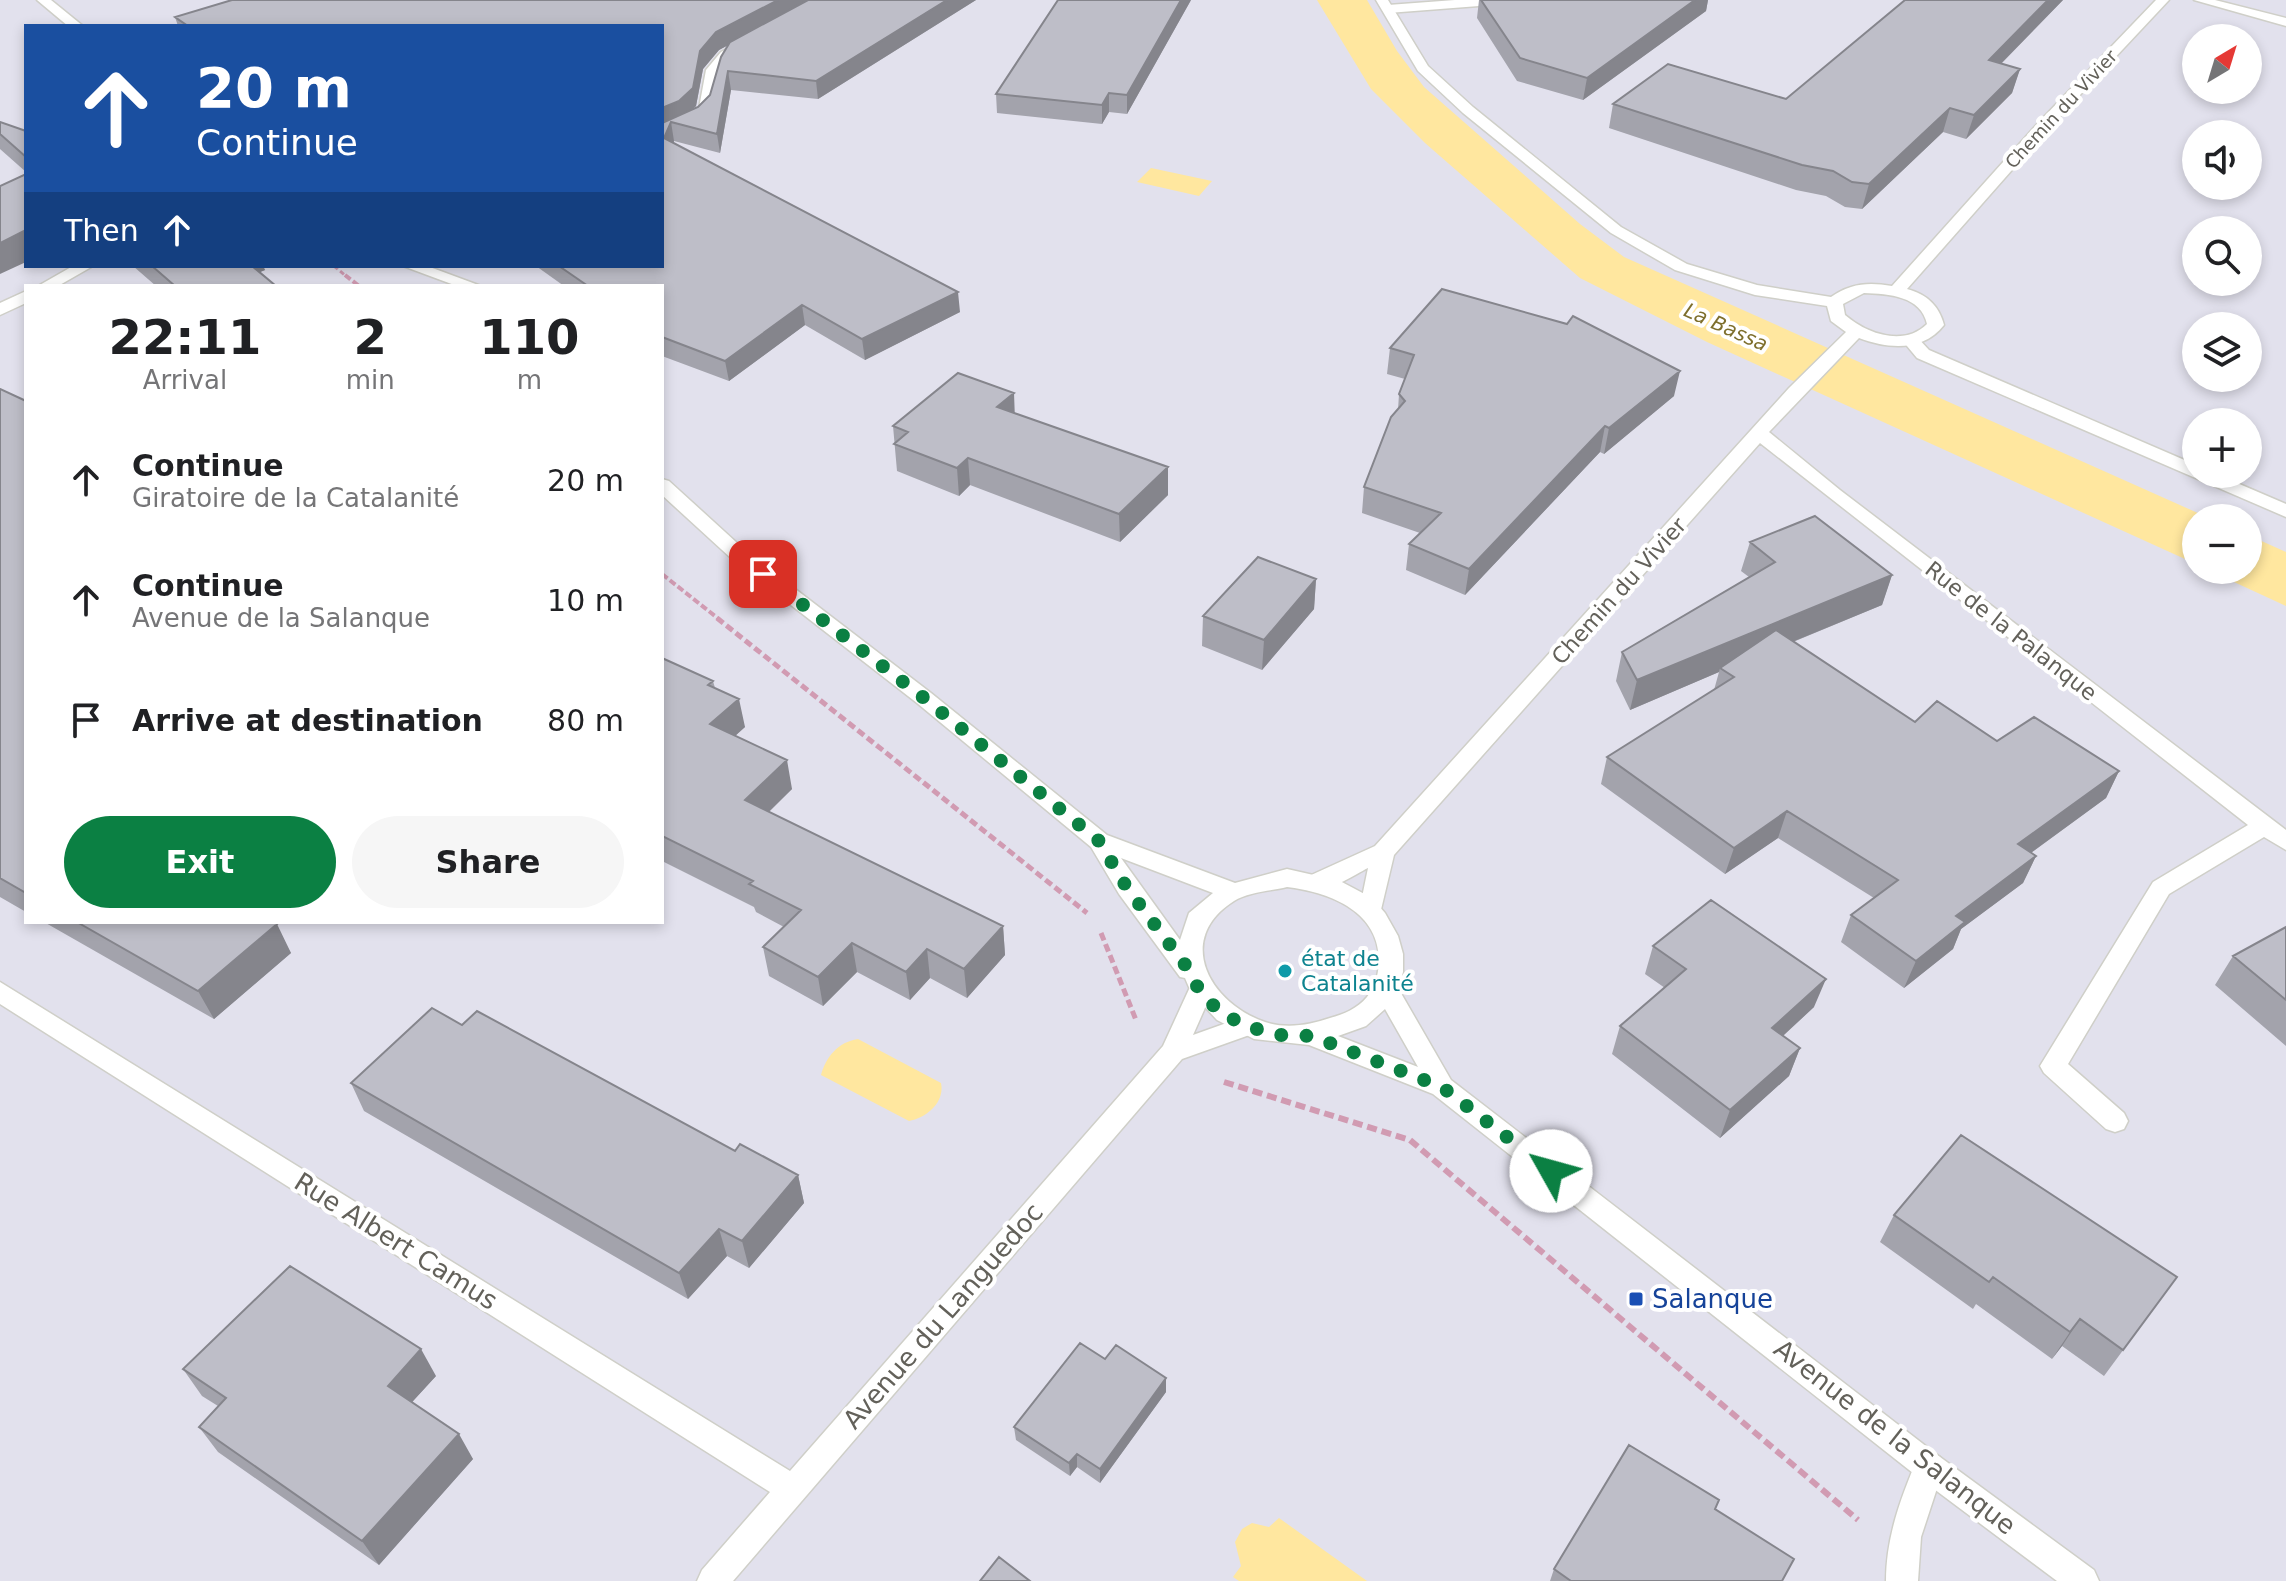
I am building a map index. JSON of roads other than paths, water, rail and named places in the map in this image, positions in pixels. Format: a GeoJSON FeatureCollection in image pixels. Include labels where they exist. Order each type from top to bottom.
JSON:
{"type":"FeatureCollection","features":[{"type":"Feature","properties":{"kind":"street"},"geometry":{"type":"LineString","coordinates":[[43,0],[73,24]]}},
{"type":"Feature","properties":{"kind":"street"},"geometry":{"type":"LineString","coordinates":[[1505,0],[1385,4],[1423,68],[1468,110],[1616,230],[1681,267],[1755,290],[1834,302],[1850,291],[1880,288],[1896,291],[1921,301],[1936,317],[1936,325],[1931,331],[1910,340],[1886,340],[1856,331],[1837,317],[1834,302]]}},
{"type":"Feature","properties":{"kind":"street","name":"Chemin du Vivier"},"geometry":{"type":"LineString","coordinates":[[1896,291],[2044,125],[2163,0]]}},
{"type":"Feature","properties":{"kind":"street"},"geometry":{"type":"LineString","coordinates":[[2200,0],[2286,22]]}},
{"type":"Feature","properties":{"kind":"street"},"geometry":{"type":"LineString","coordinates":[[664,135],[689,125],[706,109],[713,70],[726,55],[753,41]]}},
{"type":"Feature","properties":{"kind":"street"},"geometry":{"type":"LineString","coordinates":[[52,284],[81,268]]}},
{"type":"Feature","properties":{"kind":"street"},"geometry":{"type":"LineString","coordinates":[[414,268],[466,284]]}},
{"type":"Feature","properties":{"kind":"street"},"geometry":{"type":"LineString","coordinates":[[0,310],[24,297]]}},
{"type":"Feature","properties":{"kind":"street","name":"Chemin du Vivier"},"geometry":{"type":"LineString","coordinates":[[1317,882],[1383,852],[1795,392],[1856,331]]}},
{"type":"Feature","properties":{"kind":"street"},"geometry":{"type":"LineString","coordinates":[[1910,340],[1923,354],[2182,466]]}},
{"type":"Feature","properties":{"kind":"street","name":"Rue de la Palanque"},"geometry":{"type":"LineString","coordinates":[[1760,434],[1833,494],[2286,842]]}},
{"type":"Feature","properties":{"kind":"street"},"geometry":{"type":"LineString","coordinates":[[664,487],[740,556],[924,698],[1099,841],[1230,890]]}},
{"type":"Feature","properties":{"kind":"street"},"geometry":{"type":"LineString","coordinates":[[2233,488],[2286,511]]}},
{"type":"Feature","properties":{"kind":"street"},"geometry":{"type":"LineString","coordinates":[[2115,1121],[2053,1066],[2161,888],[2264,826]]}},
{"type":"Feature","properties":{"kind":"street"},"geometry":{"type":"LineString","coordinates":[[1099,841],[1127,888],[1195,981],[1220,1012],[1246,1026],[1279,1035],[1312,1036],[1344,1027],[1370,1012],[1387,990],[1394,963],[1388,936],[1371,912],[1348,894],[1317,882],[1287,878],[1257,881],[1230,890],[1209,905],[1195,924],[1187,947],[1195,981]]}},
{"type":"Feature","properties":{"kind":"street"},"geometry":{"type":"LineString","coordinates":[[1371,912],[1383,852]]}},
{"type":"Feature","properties":{"kind":"street","name":"Avenue du Languedoc"},"geometry":{"type":"LineString","coordinates":[[713,1581],[1173,1052],[1195,981]]}},
{"type":"Feature","properties":{"kind":"street","name":"Avenue de la Salanque"},"geometry":{"type":"LineString","coordinates":[[1387,990],[1442,1087]]}},
{"type":"Feature","properties":{"kind":"street","name":"Rue Albert Camus"},"geometry":{"type":"LineString","coordinates":[[0,992],[792,1489]]}},
{"type":"Feature","properties":{"kind":"street","name":"Avenue du Languedoc"},"geometry":{"type":"LineString","coordinates":[[1173,1052],[1246,1026]]}},
{"type":"Feature","properties":{"kind":"street","name":"Avenue de la Salanque"},"geometry":{"type":"LineString","coordinates":[[1312,1036],[1442,1087],[1929,1467],[2083,1581]]}},
{"type":"Feature","properties":{"kind":"street"},"geometry":{"type":"LineString","coordinates":[[1902,1581],[1900,1553],[1912,1509],[1929,1467]]}},
{"type":"Feature","properties":{"kind":"water","name":"La Bassa"},"geometry":{"type":"Polygon","coordinates":[[[1317,0],[1367,0],[1397,51],[1424,87],[1580,224],[1624,257],[2182,506],[2182,558],[1707,342],[1580,278],[1425,143],[1371,89],[1317,0]]]}},
{"type":"Feature","properties":{"kind":"water"},"geometry":{"type":"Polygon","coordinates":[[[1151,168],[1212,181],[1199,196],[1137,182],[1151,168]]]}},
{"type":"Feature","properties":{"kind":"water"},"geometry":{"type":"Polygon","coordinates":[[[2262,541],[2286,552],[2286,606],[2238,584],[2262,584],[2262,541]]]}},
{"type":"Feature","properties":{"kind":"water"},"geometry":{"type":"Polygon","coordinates":[[[858,1039],[941,1083],[940,1097],[933,1108],[909,1121],[821,1075],[834,1051],[844,1043],[858,1039]]]}},
{"type":"Feature","properties":{"kind":"water"},"geometry":{"type":"Polygon","coordinates":[[[1279,1518],[1367,1581],[1239,1581],[1233,1577],[1241,1566],[1235,1542],[1242,1529],[1252,1523],[1269,1527],[1279,1518]]]}},
{"type":"Feature","properties":{"kind":"place","name":"état de Catalanité"},"geometry":{"type":"Point","coordinates":[1285,971]}},
{"type":"Feature","properties":{"kind":"place","name":"Salanque"},"geometry":{"type":"Point","coordinates":[1636,1299]}}]}
